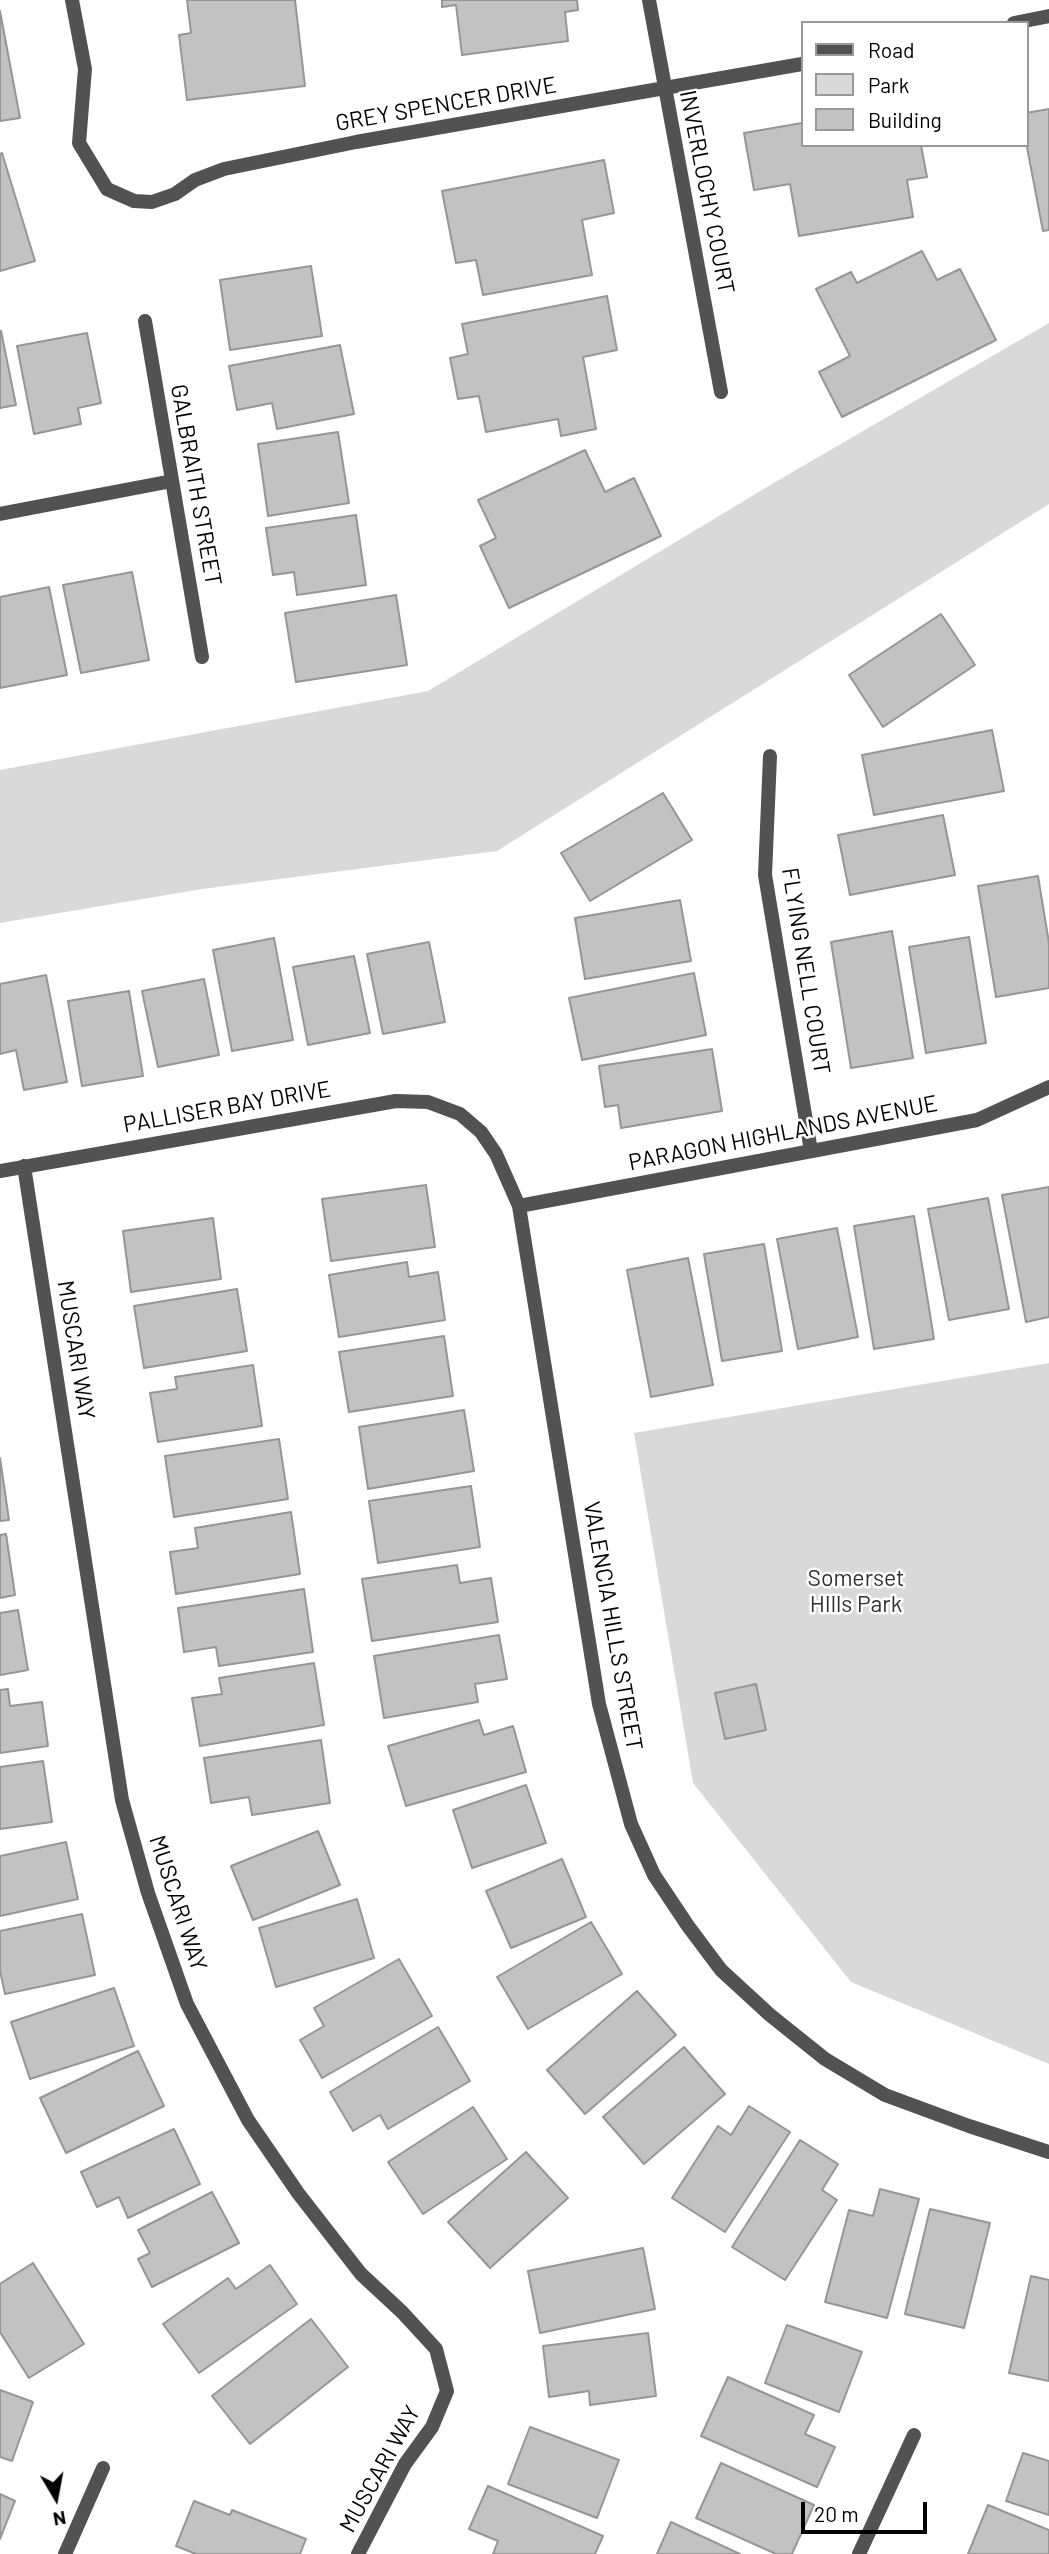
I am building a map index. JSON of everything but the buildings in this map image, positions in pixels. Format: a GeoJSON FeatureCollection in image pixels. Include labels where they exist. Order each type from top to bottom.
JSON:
{"type":"FeatureCollection","features":[{"type":"Feature","properties":{"kind":"street","name":"GREY SPENCER DRIVE"},"geometry":{"type":"LineString","coordinates":[[72,0],[85,69],[79,143],[107,189],[134,201],[152,202],[175,194],[195,180],[223,169],[356,142],[800,64]]}},
{"type":"Feature","properties":{"kind":"street","name":"INVERLOCHY COURT"},"geometry":{"type":"LineString","coordinates":[[649,0],[721,392]]}},
{"type":"Feature","properties":{"kind":"street"},"geometry":{"type":"LineString","coordinates":[[1024,21],[1049,16]]}},
{"type":"Feature","properties":{"kind":"street","name":"GALBRAITH STREET"},"geometry":{"type":"LineString","coordinates":[[145,321],[202,657]]}},
{"type":"Feature","properties":{"kind":"street"},"geometry":{"type":"LineString","coordinates":[[0,514],[172,481]]}},
{"type":"Feature","properties":{"kind":"street","name":"FLYING NELL COURT"},"geometry":{"type":"LineString","coordinates":[[770,756],[765,875],[811,1151]]}},
{"type":"Feature","properties":{"kind":"street","name":"PARAGON HIGHLANDS AVENUE"},"geometry":{"type":"LineString","coordinates":[[519,1206],[977,1120],[1049,1087]]}},
{"type":"Feature","properties":{"kind":"street","name":"PALLISER BAY DRIVE"},"geometry":{"type":"LineString","coordinates":[[0,1171],[396,1101],[428,1102],[460,1114]]}},
{"type":"Feature","properties":{"kind":"street","name":"VALENCIA HILLS STREET"},"geometry":{"type":"LineString","coordinates":[[460,1114],[481,1132],[496,1154],[519,1206],[599,1704],[631,1824],[654,1875],[721,1970],[769,2015],[825,2059],[885,2095],[1049,2152]]}},
{"type":"Feature","properties":{"kind":"street","name":"MUSCARI WAY"},"geometry":{"type":"LineString","coordinates":[[24,1166],[111,1738],[122,1800],[148,1893],[187,2004],[248,2120],[298,2193],[361,2274],[402,2312],[436,2349],[447,2391],[432,2427],[405,2464],[358,2554]]}},
{"type":"Feature","properties":{"kind":"street"},"geometry":{"type":"LineString","coordinates":[[859,2554],[914,2435]]}},
{"type":"Feature","properties":{"kind":"street"},"geometry":{"type":"LineString","coordinates":[[65,2554],[103,2468]]}},
{"type":"Feature","properties":{"kind":"green space"},"geometry":{"type":"Polygon","coordinates":[[[1049,323],[1049,504],[497,851],[202,889],[0,923],[0,770],[428,691],[777,481],[1049,323]]]}},
{"type":"Feature","properties":{"kind":"green space","name":"Somerset HIlls Park"},"geometry":{"type":"Polygon","coordinates":[[[1049,1363],[1049,2064],[851,1982],[693,1783],[634,1433],[1049,1363]]]}}]}
